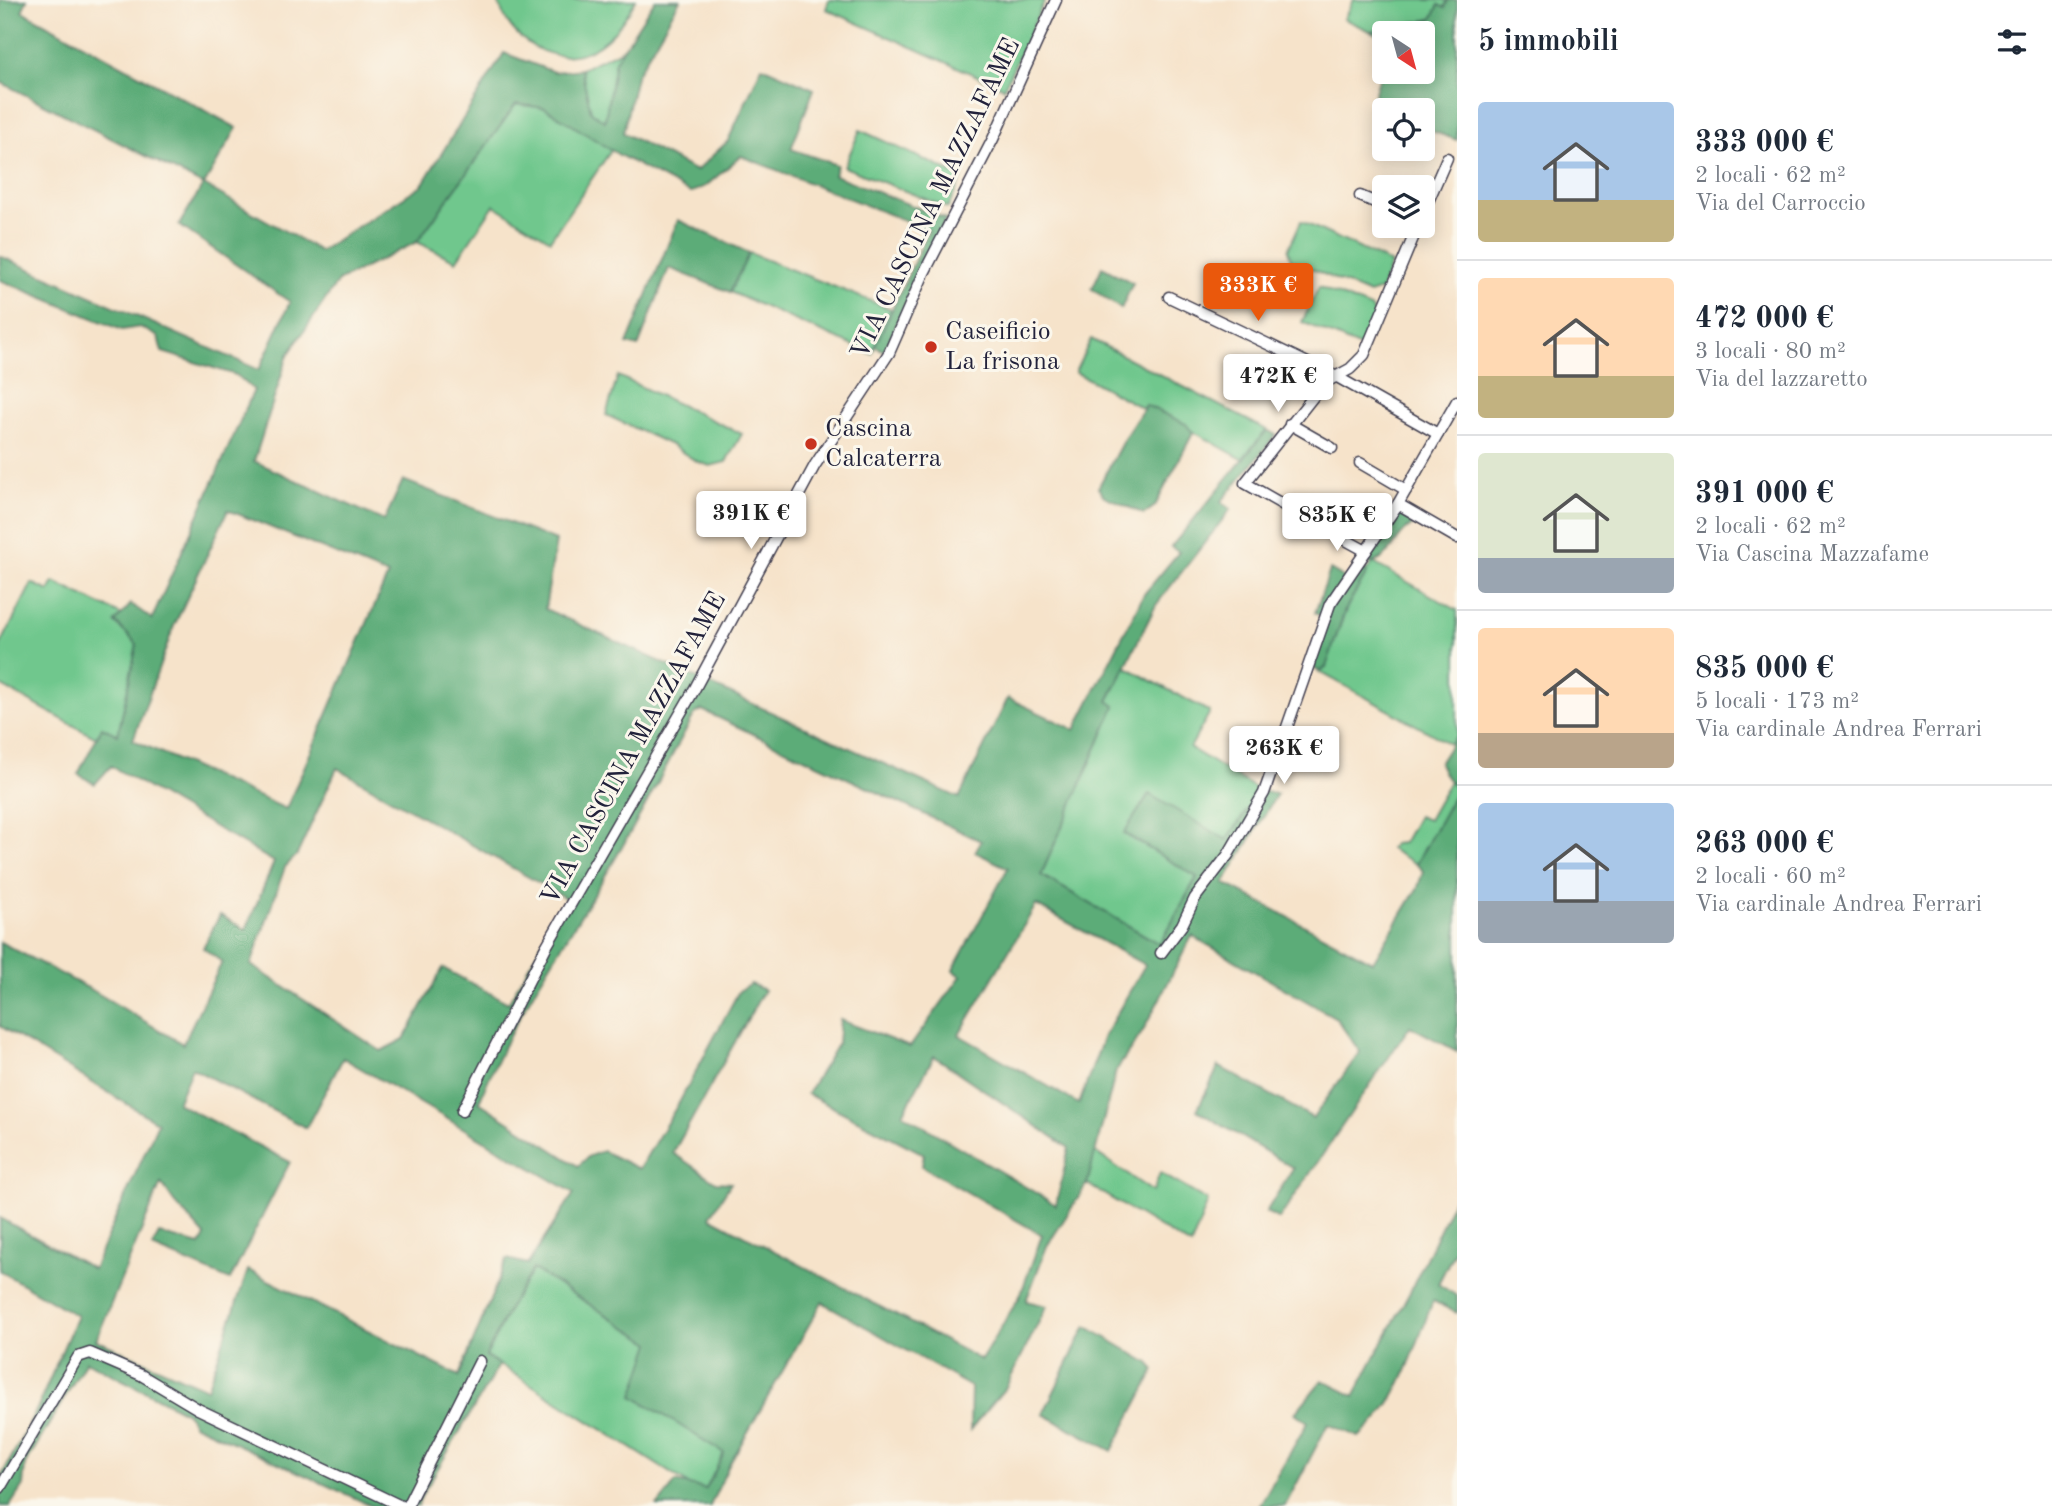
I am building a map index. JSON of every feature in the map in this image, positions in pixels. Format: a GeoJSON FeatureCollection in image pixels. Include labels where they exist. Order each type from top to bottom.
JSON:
{"type":"FeatureCollection","features":[{"type":"Feature","properties":{"kind":"street","name":"VIA CASCINA MAZZAFAME"},"geometry":{"type":"LineString","coordinates":[[462,1111],[546,947],[687,702],[815,465],[889,353],[920,281],[993,139],[1056,0]]}},
{"type":"Feature","properties":{"kind":"street"},"geometry":{"type":"LineString","coordinates":[[1435,186],[1447,158]]}},
{"type":"Feature","properties":{"kind":"street"},"geometry":{"type":"LineString","coordinates":[[1360,196],[1372,200]]}},
{"type":"Feature","properties":{"kind":"street"},"geometry":{"type":"LineString","coordinates":[[1301,515],[1245,483],[1324,383],[1359,362],[1371,344],[1413,238]]}},
{"type":"Feature","properties":{"kind":"street"},"geometry":{"type":"LineString","coordinates":[[1169,297],[1336,377],[1438,434]]}},
{"type":"Feature","properties":{"kind":"street"},"geometry":{"type":"LineString","coordinates":[[1161,953],[1182,925],[1195,898],[1222,864],[1265,793],[1329,606],[1398,504],[1457,401]]}},
{"type":"Feature","properties":{"kind":"street"},"geometry":{"type":"LineString","coordinates":[[1290,424],[1332,448]]}},
{"type":"Feature","properties":{"kind":"street"},"geometry":{"type":"LineString","coordinates":[[1360,463],[1406,490]]}},
{"type":"Feature","properties":{"kind":"street"},"geometry":{"type":"LineString","coordinates":[[1398,504],[1457,538]]}},
{"type":"Feature","properties":{"kind":"street"},"geometry":{"type":"LineString","coordinates":[[1324,528],[1366,551]]}},
{"type":"Feature","properties":{"kind":"street"},"geometry":{"type":"LineString","coordinates":[[0,1488],[78,1357],[90,1353],[141,1375],[198,1409],[401,1506]]}},
{"type":"Feature","properties":{"kind":"street"},"geometry":{"type":"LineString","coordinates":[[407,1506],[480,1361]]}},
{"type":"Feature","properties":{"kind":"green space"},"geometry":{"type":"Polygon","coordinates":[[[0,0],[27,0],[22,11],[237,128],[204,185],[320,251],[422,185],[504,53],[554,72],[581,69],[591,112],[605,121],[615,61],[655,0],[680,0],[636,76],[623,133],[696,171],[728,141],[762,66],[814,89],[791,149],[837,165],[834,175],[946,219],[884,351],[875,346],[929,230],[741,156],[706,186],[690,193],[619,155],[545,108],[516,104],[417,242],[338,281],[288,355],[254,461],[384,521],[403,480],[556,541],[545,609],[959,798],[1008,698],[1075,730],[1144,594],[1179,552],[1171,547],[1267,430],[1276,435],[1221,502],[1231,509],[1156,605],[1108,701],[1115,706],[1041,875],[1160,944],[1197,877],[1124,833],[1149,794],[1227,840],[1260,791],[1277,794],[1224,883],[1373,962],[1418,887],[1423,871],[1416,864],[1457,790],[1457,1051],[1410,1026],[1279,1219],[1266,1212],[1293,1168],[1197,1110],[1218,1066],[1313,1118],[1360,1052],[1336,1018],[1192,936],[1143,1031],[1116,1071],[1087,1184],[1047,1246],[1026,1301],[1047,1306],[1006,1387],[970,1430],[971,1387],[822,1302],[729,1465],[710,1506],[657,1506],[676,1482],[706,1489],[724,1453],[633,1396],[651,1343],[533,1269],[510,1306],[486,1356],[499,1365],[418,1506],[372,1506],[193,1424],[187,1413],[86,1361],[25,1465],[23,1486],[10,1506],[0,1506],[0,1479],[37,1409],[77,1316],[0,1271],[0,1218],[93,1269],[158,1123],[0,1026],[0,942],[92,990],[183,1044],[222,962],[203,948],[220,915],[246,930],[274,862],[111,766],[95,784],[78,774],[102,727],[118,735],[137,644],[115,622],[131,604],[152,619],[254,390],[236,375],[162,352],[158,337],[140,327],[122,330],[0,280],[0,256],[259,370],[290,302],[179,225],[203,185],[0,82],[0,0]],[[228,510],[174,626],[133,740],[286,809],[388,575],[228,510]],[[702,710],[694,715],[618,854],[521,1014],[479,1102],[578,1166],[589,1156],[603,1151],[639,1169],[680,1101],[739,991],[751,984],[764,990],[673,1153],[716,1182],[731,1183],[710,1217],[981,1360],[1020,1296],[1042,1235],[922,1166],[924,1154],[807,1094],[838,1043],[840,1020],[910,1047],[961,976],[953,970],[1008,868],[975,852],[981,841],[702,710]],[[337,768],[297,855],[285,867],[251,965],[381,1051],[404,1039],[443,968],[508,1003],[567,899],[337,768]],[[1036,905],[959,1035],[1079,1104],[1104,1036],[1145,965],[1036,905]],[[934,1056],[903,1114],[1056,1205],[1069,1148],[934,1056]],[[343,1058],[306,1128],[192,1068],[177,1103],[290,1162],[230,1280],[152,1247],[159,1234],[200,1245],[205,1236],[174,1202],[161,1183],[96,1340],[207,1389],[248,1270],[459,1376],[507,1259],[528,1264],[574,1193],[343,1058]]]}},
{"type":"Feature","properties":{"kind":"green space"},"geometry":{"type":"Polygon","coordinates":[[[498,0],[636,0],[618,27],[601,44],[579,54],[564,56],[535,47],[522,38],[511,27],[498,0]]]}},
{"type":"Feature","properties":{"kind":"green space"},"geometry":{"type":"Polygon","coordinates":[[[829,0],[1045,0],[1004,88],[826,9],[829,0]]]}},
{"type":"Feature","properties":{"kind":"green space"},"geometry":{"type":"Polygon","coordinates":[[[1353,0],[1448,0],[1444,8],[1439,5],[1432,19],[1372,21],[1370,31],[1344,19],[1353,0]]]}},
{"type":"Feature","properties":{"kind":"green space"},"geometry":{"type":"Polygon","coordinates":[[[1448,0],[1457,0],[1457,140],[1435,132],[1435,98],[1373,98],[1377,84],[1435,84],[1435,21],[1422,21],[1432,19],[1439,5],[1445,8],[1448,0]]]}},
{"type":"Feature","properties":{"kind":"green space"},"geometry":{"type":"Polygon","coordinates":[[[623,49],[615,61],[605,121],[591,112],[581,69],[623,49]]]}},
{"type":"Feature","properties":{"kind":"green space"},"geometry":{"type":"Polygon","coordinates":[[[516,104],[545,108],[612,149],[550,240],[494,205],[456,261],[417,242],[516,104]]]}},
{"type":"Feature","properties":{"kind":"green space"},"geometry":{"type":"Polygon","coordinates":[[[860,130],[962,177],[948,208],[844,167],[860,130]]]}},
{"type":"Feature","properties":{"kind":"green space"},"geometry":{"type":"Polygon","coordinates":[[[678,220],[749,253],[730,292],[669,268],[638,347],[627,344],[678,220]]]}},
{"type":"Feature","properties":{"kind":"green space"},"geometry":{"type":"Polygon","coordinates":[[[1301,221],[1391,263],[1381,290],[1369,294],[1291,260],[1288,250],[1301,221]]]}},
{"type":"Feature","properties":{"kind":"green space"},"geometry":{"type":"Polygon","coordinates":[[[749,253],[891,309],[872,354],[730,292],[749,253]]]}},
{"type":"Feature","properties":{"kind":"green space"},"geometry":{"type":"Polygon","coordinates":[[[1102,267],[1133,283],[1121,309],[1092,289],[1102,267]]]}},
{"type":"Feature","properties":{"kind":"green space"},"geometry":{"type":"Polygon","coordinates":[[[1319,287],[1371,308],[1376,315],[1360,347],[1302,322],[1319,287]]]}},
{"type":"Feature","properties":{"kind":"green space"},"geometry":{"type":"Polygon","coordinates":[[[1091,339],[1267,430],[1242,459],[1146,405],[1142,408],[1075,372],[1091,339]]]}},
{"type":"Feature","properties":{"kind":"green space"},"geometry":{"type":"Polygon","coordinates":[[[618,376],[742,434],[726,462],[710,466],[696,461],[671,445],[606,415],[618,376]]]}},
{"type":"Feature","properties":{"kind":"green space"},"geometry":{"type":"Polygon","coordinates":[[[1146,405],[1186,424],[1193,433],[1155,506],[1144,514],[1104,496],[1098,488],[1126,435],[1146,405]]]}},
{"type":"Feature","properties":{"kind":"green space"},"geometry":{"type":"Polygon","coordinates":[[[1399,510],[1420,519],[1401,535],[1385,556],[1367,563],[1364,559],[1399,510]]]}},
{"type":"Feature","properties":{"kind":"green space"},"geometry":{"type":"Polygon","coordinates":[[[1374,563],[1457,610],[1457,735],[1450,744],[1320,672],[1326,667],[1353,595],[1374,563]]]}},
{"type":"Feature","properties":{"kind":"green space"},"geometry":{"type":"Polygon","coordinates":[[[1361,566],[1367,573],[1345,610],[1326,667],[1320,672],[1312,667],[1327,620],[1315,613],[1330,570],[1349,581],[1361,566]]]}},
{"type":"Feature","properties":{"kind":"green space"},"geometry":{"type":"Polygon","coordinates":[[[54,582],[122,615],[115,623],[137,644],[118,736],[102,727],[96,738],[0,685],[0,646],[32,583],[49,591],[54,582]]]}},
{"type":"Feature","properties":{"kind":"green space"},"geometry":{"type":"Polygon","coordinates":[[[1126,667],[1210,712],[1190,748],[1260,791],[1227,840],[1148,795],[1124,834],[1197,877],[1160,944],[1041,875],[1115,706],[1108,701],[1126,667]]]}},
{"type":"Feature","properties":{"kind":"green space"},"geometry":{"type":"Polygon","coordinates":[[[1457,735],[1457,787],[1445,776],[1439,763],[1457,735]]]}},
{"type":"Feature","properties":{"kind":"green space"},"geometry":{"type":"Polygon","coordinates":[[[1450,781],[1457,790],[1416,864],[1390,849],[1393,844],[1403,843],[1418,816],[1428,820],[1450,781]]]}},
{"type":"Feature","properties":{"kind":"green space"},"geometry":{"type":"Polygon","coordinates":[[[1095,1152],[1153,1192],[1160,1173],[1208,1201],[1191,1246],[1087,1184],[1095,1152]]]}},
{"type":"Feature","properties":{"kind":"green space"},"geometry":{"type":"Polygon","coordinates":[[[1457,1193],[1457,1246],[1438,1284],[1457,1296],[1457,1313],[1433,1301],[1405,1375],[1374,1423],[1359,1437],[1328,1424],[1285,1506],[1259,1506],[1308,1422],[1295,1413],[1322,1380],[1354,1396],[1411,1290],[1457,1193]]]}},
{"type":"Feature","properties":{"kind":"green space"},"geometry":{"type":"Polygon","coordinates":[[[533,1269],[652,1343],[634,1396],[724,1453],[706,1490],[691,1486],[486,1356],[510,1306],[533,1269]]]}},
{"type":"Feature","properties":{"kind":"green space"},"geometry":{"type":"Polygon","coordinates":[[[1086,1326],[1149,1363],[1155,1370],[1112,1451],[1043,1414],[1086,1326]]]}},
{"type":"Feature","properties":{"kind":"place","name":"Caseificio La frisona"},"geometry":{"type":"Point","coordinates":[931,347]}},
{"type":"Feature","properties":{"kind":"place","name":"Cascina Calcaterra"},"geometry":{"type":"Point","coordinates":[811,444]}}]}
